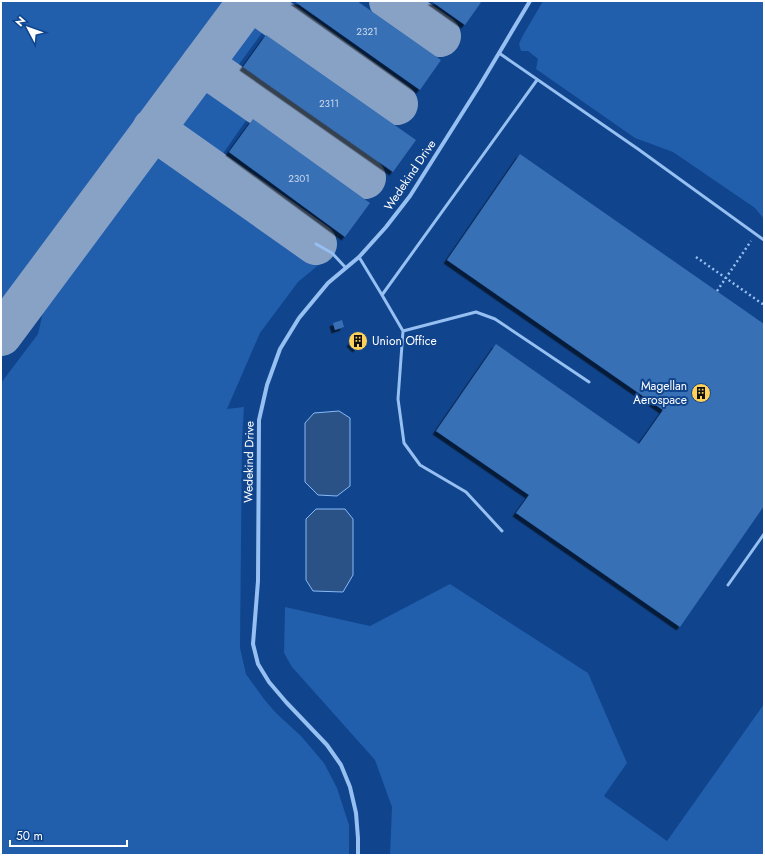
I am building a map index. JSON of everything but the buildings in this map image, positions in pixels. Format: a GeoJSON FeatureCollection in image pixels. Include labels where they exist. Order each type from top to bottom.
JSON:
{"type":"FeatureCollection","features":[{"type":"Feature","properties":{"kind":"street","name":"Wedekind Drive"},"geometry":{"type":"LineString","coordinates":[[358,855],[356,814],[350,786],[341,765],[328,745],[286,702],[269,682],[258,664],[253,644],[258,581],[259,420],[267,385],[280,349],[299,318],[328,283],[359,257],[386,227],[410,196],[480,85],[530,1]]}},
{"type":"Feature","properties":{"kind":"lane"},"geometry":{"type":"LineString","coordinates":[[499,53],[638,149],[764,240]]}},
{"type":"Feature","properties":{"kind":"lane"},"geometry":{"type":"LineString","coordinates":[[382,295],[537,80]]}},
{"type":"Feature","properties":{"kind":"lane"},"geometry":{"type":"LineString","coordinates":[[316,244],[332,253],[346,268]]}},
{"type":"Feature","properties":{"kind":"lane"},"geometry":{"type":"LineString","coordinates":[[359,257],[403,331],[398,399],[404,443],[420,465],[466,492],[502,530]]}},
{"type":"Feature","properties":{"kind":"lane"},"geometry":{"type":"LineString","coordinates":[[403,331],[476,312],[495,319],[589,382]]}},
{"type":"Feature","properties":{"kind":"lane"},"geometry":{"type":"LineString","coordinates":[[728,585],[764,534]]}},
{"type":"Feature","properties":{"kind":"path"},"geometry":{"type":"LineString","coordinates":[[717,291],[756,234]]}},
{"type":"Feature","properties":{"kind":"path"},"geometry":{"type":"LineString","coordinates":[[696,257],[764,305]]}},
{"type":"Feature","properties":{"kind":"shaded area"},"geometry":{"type":"Polygon","coordinates":[[[1,1],[240,1],[13,305],[4,310],[1,310],[1,1]]]}},
{"type":"Feature","properties":{"kind":"shaded area"},"geometry":{"type":"Polygon","coordinates":[[[543,1],[764,1],[764,219],[755,208],[673,152],[635,138],[536,69],[538,59],[528,51],[521,51],[519,44],[543,1]]]}},
{"type":"Feature","properties":{"kind":"shaded area"},"geometry":{"type":"Polygon","coordinates":[[[257,13],[270,22],[237,67],[245,73],[242,77],[238,78],[219,66],[216,59],[249,15],[257,13]]]}},
{"type":"Feature","properties":{"kind":"shaded area"},"geometry":{"type":"Polygon","coordinates":[[[208,77],[263,115],[259,121],[250,115],[217,162],[172,132],[169,123],[202,78],[208,77]]]}},
{"type":"Feature","properties":{"kind":"shaded area"},"geometry":{"type":"Polygon","coordinates":[[[161,144],[327,258],[298,282],[260,333],[227,409],[244,407],[242,442],[240,648],[246,674],[275,712],[301,736],[324,763],[337,788],[349,825],[349,855],[1,855],[1,383],[38,334],[49,286],[153,146],[161,144]]]}},
{"type":"Feature","properties":{"kind":"shaded area"},"geometry":{"type":"Polygon","coordinates":[[[339,411],[350,418],[350,486],[337,496],[318,495],[305,482],[305,423],[314,413],[339,411]]]}},
{"type":"Feature","properties":{"kind":"shaded area"},"geometry":{"type":"Polygon","coordinates":[[[316,509],[345,509],[353,519],[353,575],[343,592],[313,591],[306,580],[306,519],[316,509]]]}},
{"type":"Feature","properties":{"kind":"shaded area"},"geometry":{"type":"Polygon","coordinates":[[[450,584],[588,673],[627,763],[604,796],[667,841],[764,704],[764,855],[390,855],[392,807],[375,760],[292,667],[284,653],[285,607],[370,626],[450,584]]]}},
{"type":"Feature","properties":{"kind":"taxiway"},"geometry":{"type":"LineString","coordinates":[[1,335],[249,1]]}},
{"type":"Feature","properties":{"kind":"taxiway"},"geometry":{"type":"LineString","coordinates":[[253,1],[397,104]]}},
{"type":"Feature","properties":{"kind":"taxiway"},"geometry":{"type":"LineString","coordinates":[[390,1],[440,36]]}},
{"type":"Feature","properties":{"kind":"taxiway"},"geometry":{"type":"LineString","coordinates":[[202,64],[365,178]]}},
{"type":"Feature","properties":{"kind":"taxiway"},"geometry":{"type":"LineString","coordinates":[[153,129],[316,244]]}},
{"type":"Feature","properties":{"kind":"place","name":"Union Office"},"geometry":{"type":"Point","coordinates":[358,341]}},
{"type":"Feature","properties":{"kind":"place","name":"Magellan Aerospace"},"geometry":{"type":"Point","coordinates":[701,393]}}]}
